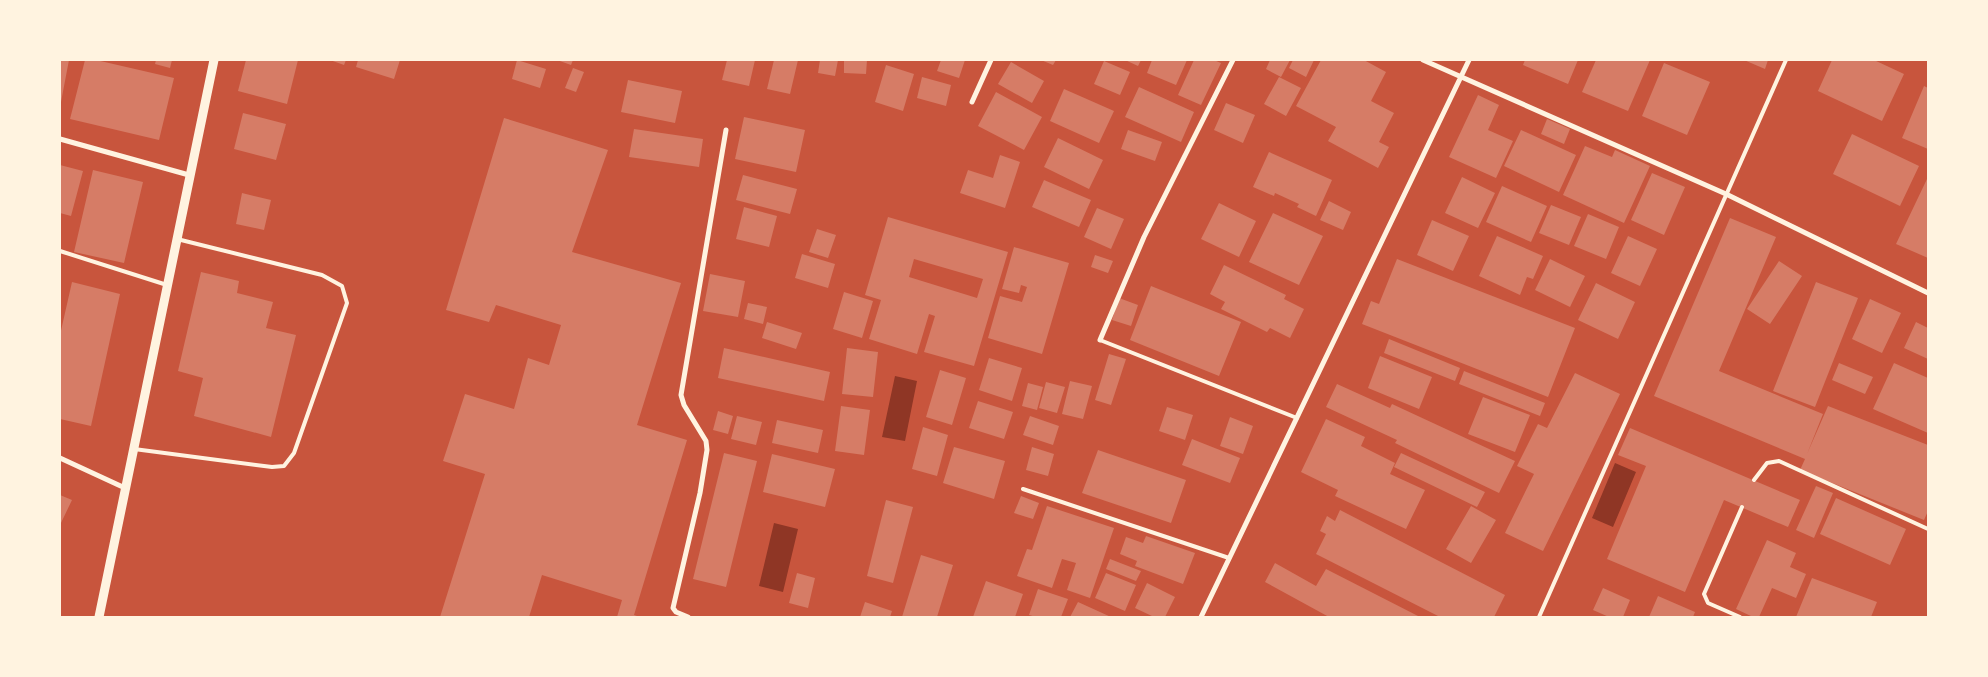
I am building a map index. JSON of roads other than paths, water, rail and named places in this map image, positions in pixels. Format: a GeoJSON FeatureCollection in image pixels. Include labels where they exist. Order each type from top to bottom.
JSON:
{"type":"FeatureCollection","features":[{"type":"Feature","properties":{"kind":"street"},"geometry":{"type":"LineString","coordinates":[[99,617],[214,60]]}},
{"type":"Feature","properties":{"kind":"street"},"geometry":{"type":"LineString","coordinates":[[972,102],[991,60]]}},
{"type":"Feature","properties":{"kind":"street"},"geometry":{"type":"LineString","coordinates":[[1100,340],[1144,237],[1233,60]]}},
{"type":"Feature","properties":{"kind":"street"},"geometry":{"type":"LineString","coordinates":[[1423,60],[1726,194],[1928,293]]}},
{"type":"Feature","properties":{"kind":"street"},"geometry":{"type":"LineString","coordinates":[[1201,617],[1470,60]]}},
{"type":"Feature","properties":{"kind":"street"},"geometry":{"type":"LineString","coordinates":[[688,617],[676,612],[673,608],[700,493],[707,450],[701,432],[684,405],[682,390],[726,130]]}},
{"type":"Feature","properties":{"kind":"street"},"geometry":{"type":"LineString","coordinates":[[60,139],[189,175]]}},
{"type":"Feature","properties":{"kind":"street"},"geometry":{"type":"LineString","coordinates":[[60,458],[125,488]]}},
{"type":"Feature","properties":{"kind":"lane"},"geometry":{"type":"LineString","coordinates":[[1539,617],[1786,60]]}},
{"type":"Feature","properties":{"kind":"lane"},"geometry":{"type":"LineString","coordinates":[[133,449],[272,467],[284,466],[294,453],[348,303],[342,286],[322,275],[177,239]]}},
{"type":"Feature","properties":{"kind":"lane"},"geometry":{"type":"LineString","coordinates":[[60,251],[167,285]]}},
{"type":"Feature","properties":{"kind":"lane"},"geometry":{"type":"LineString","coordinates":[[1100,340],[1297,418]]}},
{"type":"Feature","properties":{"kind":"lane"},"geometry":{"type":"LineString","coordinates":[[1754,480],[1767,463],[1779,461],[1928,530]]}},
{"type":"Feature","properties":{"kind":"lane"},"geometry":{"type":"LineString","coordinates":[[1023,489],[1230,558]]}},
{"type":"Feature","properties":{"kind":"lane"},"geometry":{"type":"LineString","coordinates":[[1740,617],[1708,603],[1704,594],[1742,507]]}}]}
